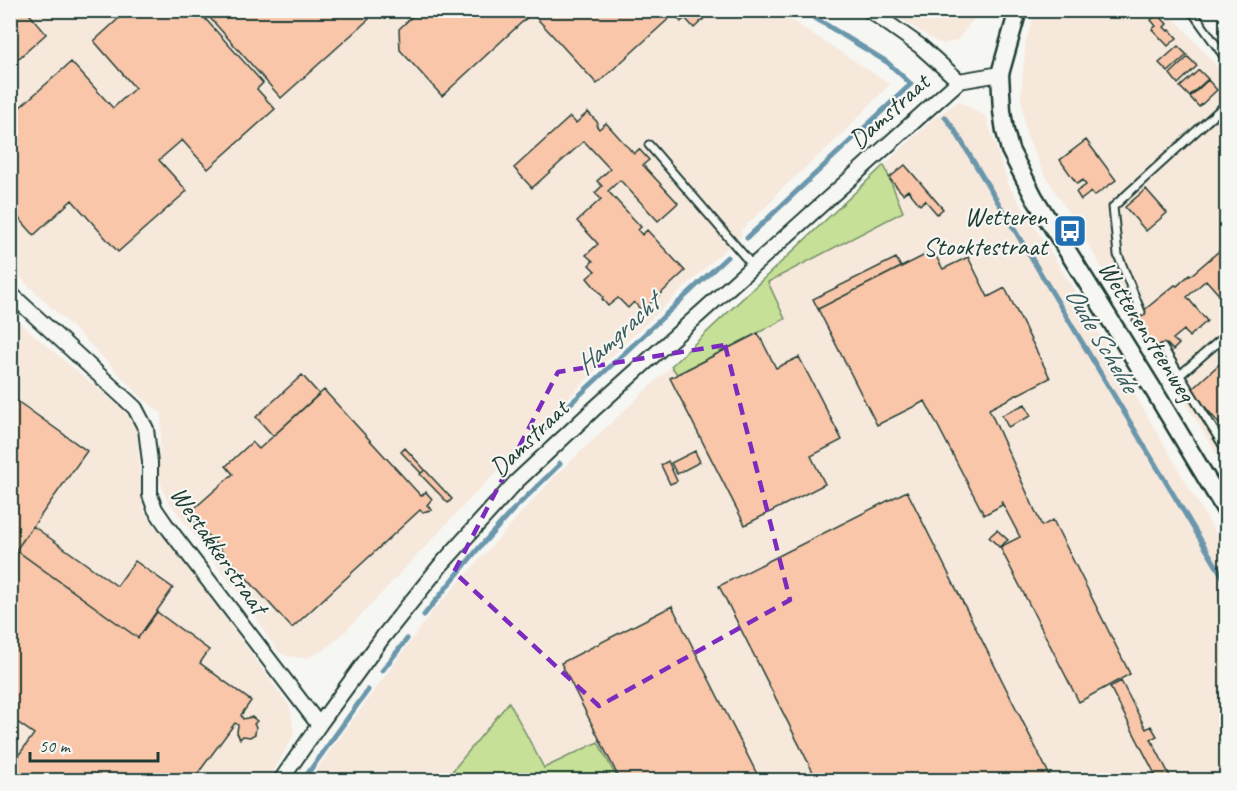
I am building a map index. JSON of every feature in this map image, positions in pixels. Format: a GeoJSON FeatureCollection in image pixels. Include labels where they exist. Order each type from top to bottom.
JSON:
{"type":"FeatureCollection","features":[{"type":"Feature","properties":{"kind":"street"},"geometry":{"type":"LineString","coordinates":[[869,10],[920,46],[959,81]]}},
{"type":"Feature","properties":{"kind":"street","name":"Wetterensteenweg"},"geometry":{"type":"LineString","coordinates":[[1018,10],[1000,74],[1002,111],[1010,150],[1034,197],[1227,511]]}},
{"type":"Feature","properties":{"kind":"street","name":"Damstraat"},"geometry":{"type":"LineString","coordinates":[[281,780],[383,637],[440,566],[516,482],[595,408],[959,81],[1000,74]]}},
{"type":"Feature","properties":{"kind":"street","name":"Westakkerstraat"},"geometry":{"type":"LineString","coordinates":[[10,293],[135,408],[146,429],[150,462],[150,495],[155,509],[319,725]]}},
{"type":"Feature","properties":{"kind":"lane"},"geometry":{"type":"LineString","coordinates":[[1191,10],[1227,59]]}},
{"type":"Feature","properties":{"kind":"lane"},"geometry":{"type":"LineString","coordinates":[[1141,312],[1118,255],[1113,207],[1227,104]]}},
{"type":"Feature","properties":{"kind":"lane"},"geometry":{"type":"LineString","coordinates":[[649,145],[753,266]]}},
{"type":"Feature","properties":{"kind":"lane"},"geometry":{"type":"LineString","coordinates":[[1180,375],[1227,335]]}},
{"type":"Feature","properties":{"kind":"lane"},"geometry":{"type":"LineString","coordinates":[[1163,348],[1227,450]]}},
{"type":"Feature","properties":{"kind":"highlighted area"},"geometry":{"type":"Polygon","coordinates":[[[725,345],[790,600],[599,706],[454,572],[558,372],[725,345]]]}},
{"type":"Feature","properties":{"kind":"shaded area"},"geometry":{"type":"Polygon","coordinates":[[[10,11],[777,11],[890,84],[835,141],[775,195],[776,197],[740,231],[742,235],[585,381],[343,634],[324,650],[306,658],[286,656],[278,651],[255,615],[166,498],[158,476],[162,414],[139,395],[90,344],[11,269],[10,11]]]}},
{"type":"Feature","properties":{"kind":"shaded area"},"geometry":{"type":"Polygon","coordinates":[[[889,11],[979,11],[957,40],[944,44],[935,41],[889,11]]]}},
{"type":"Feature","properties":{"kind":"shaded area"},"geometry":{"type":"Polygon","coordinates":[[[1036,11],[1168,11],[1226,77],[1226,469],[1044,173],[1026,134],[1021,95],[1026,40],[1036,11]]]}},
{"type":"Feature","properties":{"kind":"shaded area"},"geometry":{"type":"Polygon","coordinates":[[[959,101],[986,117],[1009,186],[1073,288],[1226,551],[1226,780],[307,780],[432,612],[556,475],[934,118],[959,101]]]}},
{"type":"Feature","properties":{"kind":"shaded area"},"geometry":{"type":"Polygon","coordinates":[[[10,314],[124,410],[137,430],[144,511],[183,560],[290,707],[294,734],[269,780],[11,780],[10,314]]]}},
{"type":"Feature","properties":{"kind":"green space"},"geometry":{"type":"Polygon","coordinates":[[[884,165],[903,212],[768,282],[785,319],[677,374],[671,366],[884,165]]]}},
{"type":"Feature","properties":{"kind":"green space"},"geometry":{"type":"Polygon","coordinates":[[[509,702],[544,768],[598,742],[618,780],[445,780],[509,702]]]}},
{"type":"Feature","properties":{"kind":"building"},"geometry":{"type":"Polygon","coordinates":[[[10,10],[26,10],[46,34],[10,66],[10,10]]]}},
{"type":"Feature","properties":{"kind":"building"},"geometry":{"type":"Polygon","coordinates":[[[128,10],[193,10],[197,15],[200,13],[263,83],[257,89],[275,109],[208,169],[182,140],[159,160],[187,191],[118,252],[72,200],[34,235],[10,208],[10,116],[71,62],[113,108],[135,88],[94,41],[128,10]]]}},
{"type":"Feature","properties":{"kind":"building"},"geometry":{"type":"Polygon","coordinates":[[[203,10],[361,10],[369,19],[281,98],[203,10]]]}},
{"type":"Feature","properties":{"kind":"building"},"geometry":{"type":"Polygon","coordinates":[[[419,10],[713,10],[694,28],[685,18],[681,22],[674,14],[597,84],[532,13],[442,96],[400,50],[399,29],[419,10]]]}},
{"type":"Feature","properties":{"kind":"building"},"geometry":{"type":"Polygon","coordinates":[[[1158,14],[1167,24],[1164,27],[1177,38],[1168,46],[1152,29],[1156,26],[1151,20],[1158,14]]]}},
{"type":"Feature","properties":{"kind":"building"},"geometry":{"type":"Polygon","coordinates":[[[1178,46],[1187,55],[1168,72],[1159,63],[1178,46]]]}},
{"type":"Feature","properties":{"kind":"building"},"geometry":{"type":"Polygon","coordinates":[[[1188,57],[1197,66],[1178,84],[1170,74],[1188,57]]]}},
{"type":"Feature","properties":{"kind":"building"},"geometry":{"type":"Polygon","coordinates":[[[1199,70],[1208,79],[1189,96],[1180,87],[1199,70]]]}},
{"type":"Feature","properties":{"kind":"building"},"geometry":{"type":"Polygon","coordinates":[[[1208,80],[1217,90],[1199,107],[1190,97],[1208,80]]]}},
{"type":"Feature","properties":{"kind":"building"},"geometry":{"type":"Polygon","coordinates":[[[588,112],[598,123],[596,125],[599,129],[606,123],[634,154],[639,149],[649,160],[643,165],[678,203],[658,221],[620,180],[608,191],[641,227],[638,230],[642,235],[647,230],[685,271],[642,311],[634,302],[628,308],[618,298],[608,306],[587,278],[595,271],[589,265],[593,261],[586,255],[598,244],[577,221],[601,199],[595,193],[602,186],[597,181],[610,169],[584,141],[532,188],[514,168],[570,117],[576,123],[588,112]]]}},
{"type":"Feature","properties":{"kind":"building"},"geometry":{"type":"Polygon","coordinates":[[[1086,140],[1116,180],[1094,196],[1091,192],[1081,200],[1076,192],[1086,185],[1083,180],[1077,184],[1060,160],[1086,140]]]}},
{"type":"Feature","properties":{"kind":"building"},"geometry":{"type":"Polygon","coordinates":[[[905,165],[943,209],[937,214],[925,200],[920,205],[908,190],[903,194],[889,178],[905,165]]]}},
{"type":"Feature","properties":{"kind":"building"},"geometry":{"type":"Polygon","coordinates":[[[1146,189],[1167,213],[1146,231],[1125,207],[1146,189]]]}},
{"type":"Feature","properties":{"kind":"building"},"geometry":{"type":"Polygon","coordinates":[[[1226,245],[1226,295],[1222,298],[1206,280],[1187,297],[1207,321],[1189,337],[1184,330],[1173,339],[1179,344],[1173,350],[1167,344],[1159,352],[1132,320],[1226,245]]]}},
{"type":"Feature","properties":{"kind":"building"},"geometry":{"type":"Polygon","coordinates":[[[933,251],[943,269],[968,257],[988,297],[1005,288],[1050,378],[989,409],[1042,526],[1053,520],[1130,674],[1079,702],[1000,547],[1020,537],[1001,501],[1002,505],[984,515],[925,401],[877,425],[818,309],[933,251]]]}},
{"type":"Feature","properties":{"kind":"building"},"geometry":{"type":"Polygon","coordinates":[[[896,258],[901,267],[818,309],[813,299],[896,258]]]}},
{"type":"Feature","properties":{"kind":"building"},"geometry":{"type":"Polygon","coordinates":[[[758,333],[776,368],[799,357],[842,440],[811,456],[825,484],[745,525],[670,378],[758,333]]]}},
{"type":"Feature","properties":{"kind":"building"},"geometry":{"type":"Polygon","coordinates":[[[1226,358],[1226,432],[1191,390],[1226,358]]]}},
{"type":"Feature","properties":{"kind":"building"},"geometry":{"type":"Polygon","coordinates":[[[302,375],[319,394],[273,436],[256,417],[302,375]]]}},
{"type":"Feature","properties":{"kind":"building"},"geometry":{"type":"Polygon","coordinates":[[[324,390],[421,496],[426,492],[432,499],[427,505],[432,510],[422,512],[420,510],[292,628],[188,514],[233,474],[226,466],[252,442],[259,449],[324,390]]]}},
{"type":"Feature","properties":{"kind":"building"},"geometry":{"type":"Polygon","coordinates":[[[10,396],[87,451],[16,550],[138,638],[157,612],[209,650],[200,663],[251,701],[241,715],[243,719],[252,717],[257,721],[254,724],[255,734],[250,737],[243,736],[240,739],[237,732],[238,725],[235,723],[193,780],[10,780],[10,767],[34,734],[10,717],[10,396]]]}},
{"type":"Feature","properties":{"kind":"building"},"geometry":{"type":"Polygon","coordinates":[[[10,396],[87,451],[16,550],[138,638],[157,612],[209,650],[200,663],[251,701],[241,715],[243,719],[252,717],[257,721],[254,724],[255,734],[250,737],[243,736],[240,739],[237,733],[238,725],[235,723],[193,780],[10,780],[10,767],[34,734],[10,717],[10,396]]]}},
{"type":"Feature","properties":{"kind":"building"},"geometry":{"type":"Polygon","coordinates":[[[1025,404],[1031,416],[1008,427],[1002,415],[1025,404]]]}},
{"type":"Feature","properties":{"kind":"building"},"geometry":{"type":"Polygon","coordinates":[[[405,448],[425,470],[421,473],[401,452],[405,448]]]}},
{"type":"Feature","properties":{"kind":"building"},"geometry":{"type":"Polygon","coordinates":[[[695,451],[700,462],[677,474],[671,463],[695,451]]]}},
{"type":"Feature","properties":{"kind":"building"},"geometry":{"type":"Polygon","coordinates":[[[668,461],[677,481],[670,484],[661,465],[668,461]]]}},
{"type":"Feature","properties":{"kind":"building"},"geometry":{"type":"Polygon","coordinates":[[[425,470],[452,499],[448,503],[420,474],[425,470]]]}},
{"type":"Feature","properties":{"kind":"building"},"geometry":{"type":"Polygon","coordinates":[[[907,491],[1052,780],[817,780],[719,586],[907,491]]]}},
{"type":"Feature","properties":{"kind":"building"},"geometry":{"type":"Polygon","coordinates":[[[33,526],[117,586],[135,561],[173,588],[138,638],[16,550],[33,526]]]}},
{"type":"Feature","properties":{"kind":"building"},"geometry":{"type":"Polygon","coordinates":[[[997,530],[1008,540],[999,547],[989,537],[997,530]]]}},
{"type":"Feature","properties":{"kind":"building"},"geometry":{"type":"Polygon","coordinates":[[[672,606],[760,780],[620,780],[561,663],[672,606]]]}},
{"type":"Feature","properties":{"kind":"building"},"geometry":{"type":"Polygon","coordinates":[[[1121,681],[1146,729],[1151,726],[1157,736],[1151,739],[1172,780],[1158,780],[1110,687],[1121,681]]]}},
{"type":"Feature","properties":{"kind":"waterway","name":"Hamgracht"},"geometry":{"type":"LineString","coordinates":[[747,238],[911,84],[887,62],[802,10]]}},
{"type":"Feature","properties":{"kind":"waterway","name":"Oude Schelde"},"geometry":{"type":"LineString","coordinates":[[945,117],[1226,582]]}},
{"type":"Feature","properties":{"kind":"waterway","name":"Hamgracht"},"geometry":{"type":"LineString","coordinates":[[540,439],[537,435],[727,257]]}},
{"type":"Feature","properties":{"kind":"waterway","name":"Hamgracht"},"geometry":{"type":"LineString","coordinates":[[424,615],[478,549],[559,463]]}},
{"type":"Feature","properties":{"kind":"waterway","name":"Hamgracht"},"geometry":{"type":"LineString","coordinates":[[382,671],[407,639]]}},
{"type":"Feature","properties":{"kind":"waterway","name":"Hamgracht"},"geometry":{"type":"LineString","coordinates":[[303,780],[368,690]]}},
{"type":"Feature","properties":{"kind":"place","name":"Wetteren Stooktestraat"},"geometry":{"type":"Point","coordinates":[1070,231]}}]}
